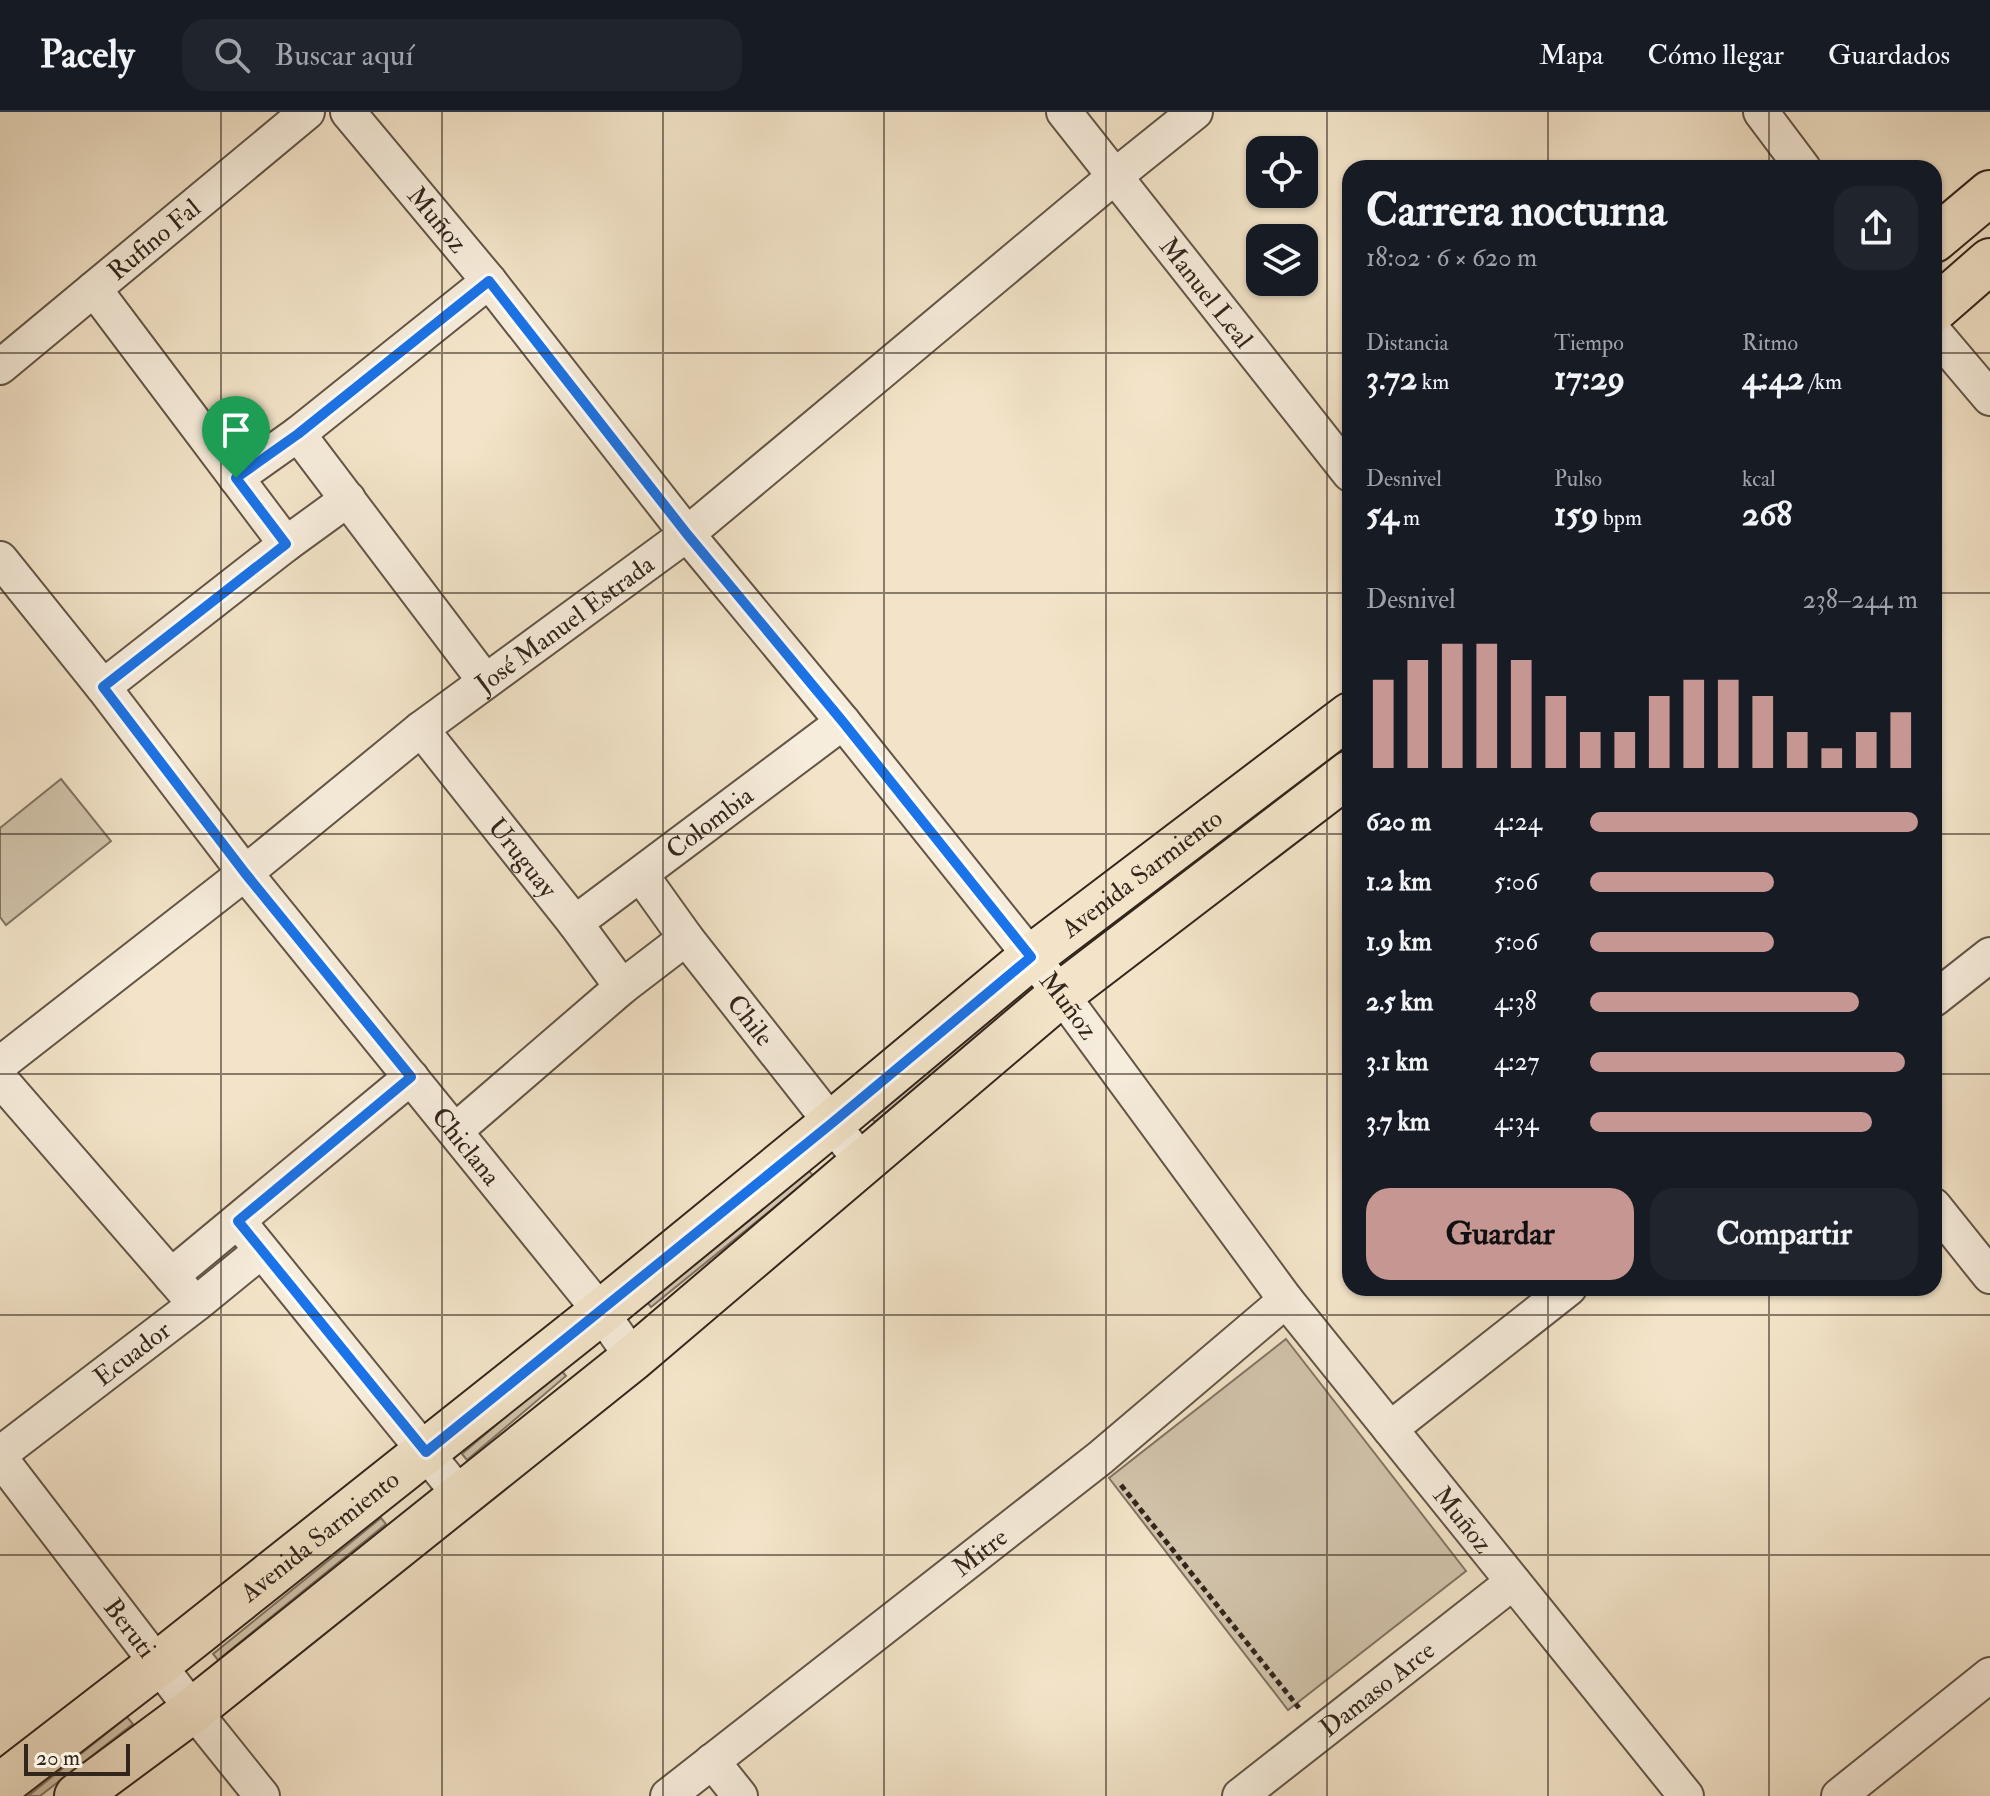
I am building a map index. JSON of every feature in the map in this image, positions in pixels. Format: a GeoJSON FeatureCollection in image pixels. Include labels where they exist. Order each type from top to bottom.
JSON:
{"type":"FeatureCollection","features":[{"type":"Feature","properties":{"kind":"main road"},"geometry":{"type":"LineString","coordinates":[[1942,233],[1990,193]]}},
{"type":"Feature","properties":{"kind":"main road"},"geometry":{"type":"LineString","coordinates":[[1942,303],[1990,261]]}},
{"type":"Feature","properties":{"kind":"main road","name":"Avenida Sarmiento"},"geometry":{"type":"LineString","coordinates":[[0,1786],[601,1312],[1031,957],[1342,721]]}},
{"type":"Feature","properties":{"kind":"main road","name":"Avenida Sarmiento"},"geometry":{"type":"LineString","coordinates":[[77,1796],[193,1710],[633,1358],[1061,994],[1342,779]]}},
{"type":"Feature","properties":{"kind":"street","name":"Rufino Fal"},"geometry":{"type":"LineString","coordinates":[[0,367],[307,112]]}},
{"type":"Feature","properties":{"kind":"street","name":"Muñoz"},"geometry":{"type":"LineString","coordinates":[[348,112],[489,281],[687,534],[843,722],[1061,994],[1286,1300],[1686,1796]]}},
{"type":"Feature","properties":{"kind":"street","name":"Manuel Leal"},"geometry":{"type":"LineString","coordinates":[[1064,112],[1342,464]]}},
{"type":"Feature","properties":{"kind":"street","name":"José Manuel Estrada"},"geometry":{"type":"LineString","coordinates":[[0,1064],[245,873],[421,729],[687,534],[1195,112]]}},
{"type":"Feature","properties":{"kind":"street"},"geometry":{"type":"LineString","coordinates":[[1761,112],[1797,160]]}},
{"type":"Feature","properties":{"kind":"street"},"geometry":{"type":"LineString","coordinates":[[236,478],[298,434],[489,281]]}},
{"type":"Feature","properties":{"kind":"street"},"geometry":{"type":"LineString","coordinates":[[94,289],[286,544]]}},
{"type":"Feature","properties":{"kind":"street"},"geometry":{"type":"LineString","coordinates":[[1942,341],[1990,398]]}},
{"type":"Feature","properties":{"kind":"street"},"geometry":{"type":"LineString","coordinates":[[298,434],[485,681]]}},
{"type":"Feature","properties":{"kind":"street"},"geometry":{"type":"LineString","coordinates":[[103,687],[348,499]]}},
{"type":"Feature","properties":{"kind":"street","name":"Chiclana"},"geometry":{"type":"LineString","coordinates":[[0,559],[103,687],[245,873],[601,1312],[633,1358]]}},
{"type":"Feature","properties":{"kind":"street","name":"Colombia"},"geometry":{"type":"LineString","coordinates":[[575,923],[843,722]]}},
{"type":"Feature","properties":{"kind":"street","name":"Uruguay"},"geometry":{"type":"LineString","coordinates":[[421,729],[622,987]]}},
{"type":"Feature","properties":{"kind":"street","name":"Chile"},"geometry":{"type":"LineString","coordinates":[[641,875],[686,938],[863,1163]]}},
{"type":"Feature","properties":{"kind":"street"},"geometry":{"type":"LineString","coordinates":[[455,1131],[622,987],[686,938]]}},
{"type":"Feature","properties":{"kind":"street"},"geometry":{"type":"LineString","coordinates":[[1942,993],[1990,955]]}},
{"type":"Feature","properties":{"kind":"street"},"geometry":{"type":"LineString","coordinates":[[171,1276],[411,1077]]}},
{"type":"Feature","properties":{"kind":"street"},"geometry":{"type":"LineString","coordinates":[[0,1079],[196,1304]]}},
{"type":"Feature","properties":{"kind":"street"},"geometry":{"type":"LineString","coordinates":[[1942,1216],[1990,1276]]}},
{"type":"Feature","properties":{"kind":"street"},"geometry":{"type":"LineString","coordinates":[[238,1221],[461,1496]]}},
{"type":"Feature","properties":{"kind":"street","name":"Ecuador"},"geometry":{"type":"LineString","coordinates":[[0,1456],[261,1251]]}},
{"type":"Feature","properties":{"kind":"street"},"geometry":{"type":"LineString","coordinates":[[1390,1429],[1559,1296]]}},
{"type":"Feature","properties":{"kind":"street","name":"Mitre"},"geometry":{"type":"LineString","coordinates":[[668,1796],[1100,1458],[1286,1300]]}},
{"type":"Feature","properties":{"kind":"street","name":"Beruti"},"geometry":{"type":"LineString","coordinates":[[0,1456],[262,1796]]}},
{"type":"Feature","properties":{"kind":"street","name":"Damaso Arce"},"geometry":{"type":"LineString","coordinates":[[1240,1796],[1513,1582]]}},
{"type":"Feature","properties":{"kind":"street"},"geometry":{"type":"LineString","coordinates":[[1839,1796],[1990,1675]]}},
{"type":"Feature","properties":{"kind":"street"},"geometry":{"type":"LineString","coordinates":[[712,1761],[740,1796]]}},
{"type":"Feature","properties":{"kind":"path"},"geometry":{"type":"LineString","coordinates":[[1100,1458],[1320,1734]]}},
{"type":"Feature","properties":{"kind":"shaded area"},"geometry":{"type":"Polygon","coordinates":[[[61,779],[111,841],[6,925],[0,917],[0,828],[61,779]]]}},
{"type":"Feature","properties":{"kind":"shaded area"},"geometry":{"type":"Polygon","coordinates":[[[1019,996],[1023,1002],[875,1122],[869,1116],[1019,996]]]}},
{"type":"Feature","properties":{"kind":"shaded area"},"geometry":{"type":"Polygon","coordinates":[[[808,1169],[813,1176],[651,1307],[646,1301],[808,1169]]]}},
{"type":"Feature","properties":{"kind":"shaded area"},"geometry":{"type":"Polygon","coordinates":[[[1286,1339],[1466,1571],[1288,1710],[1109,1478],[1286,1339]]]}},
{"type":"Feature","properties":{"kind":"shaded area"},"geometry":{"type":"Polygon","coordinates":[[[561,1370],[566,1376],[467,1460],[462,1454],[561,1370]]]}},
{"type":"Feature","properties":{"kind":"shaded area"},"geometry":{"type":"Polygon","coordinates":[[[381,1518],[386,1524],[218,1660],[213,1654],[381,1518]]]}},
{"type":"Feature","properties":{"kind":"shaded area"},"geometry":{"type":"Polygon","coordinates":[[[127,1717],[133,1724],[40,1796],[28,1796],[127,1717]]]}},
{"type":"Feature","properties":{"kind":"route"},"geometry":{"type":"LineString","coordinates":[[489,281],[687,534],[843,722],[1031,957],[601,1312],[426,1452],[238,1221],[411,1077],[245,873],[103,687],[286,544],[236,478],[298,434],[489,281]]}}]}
